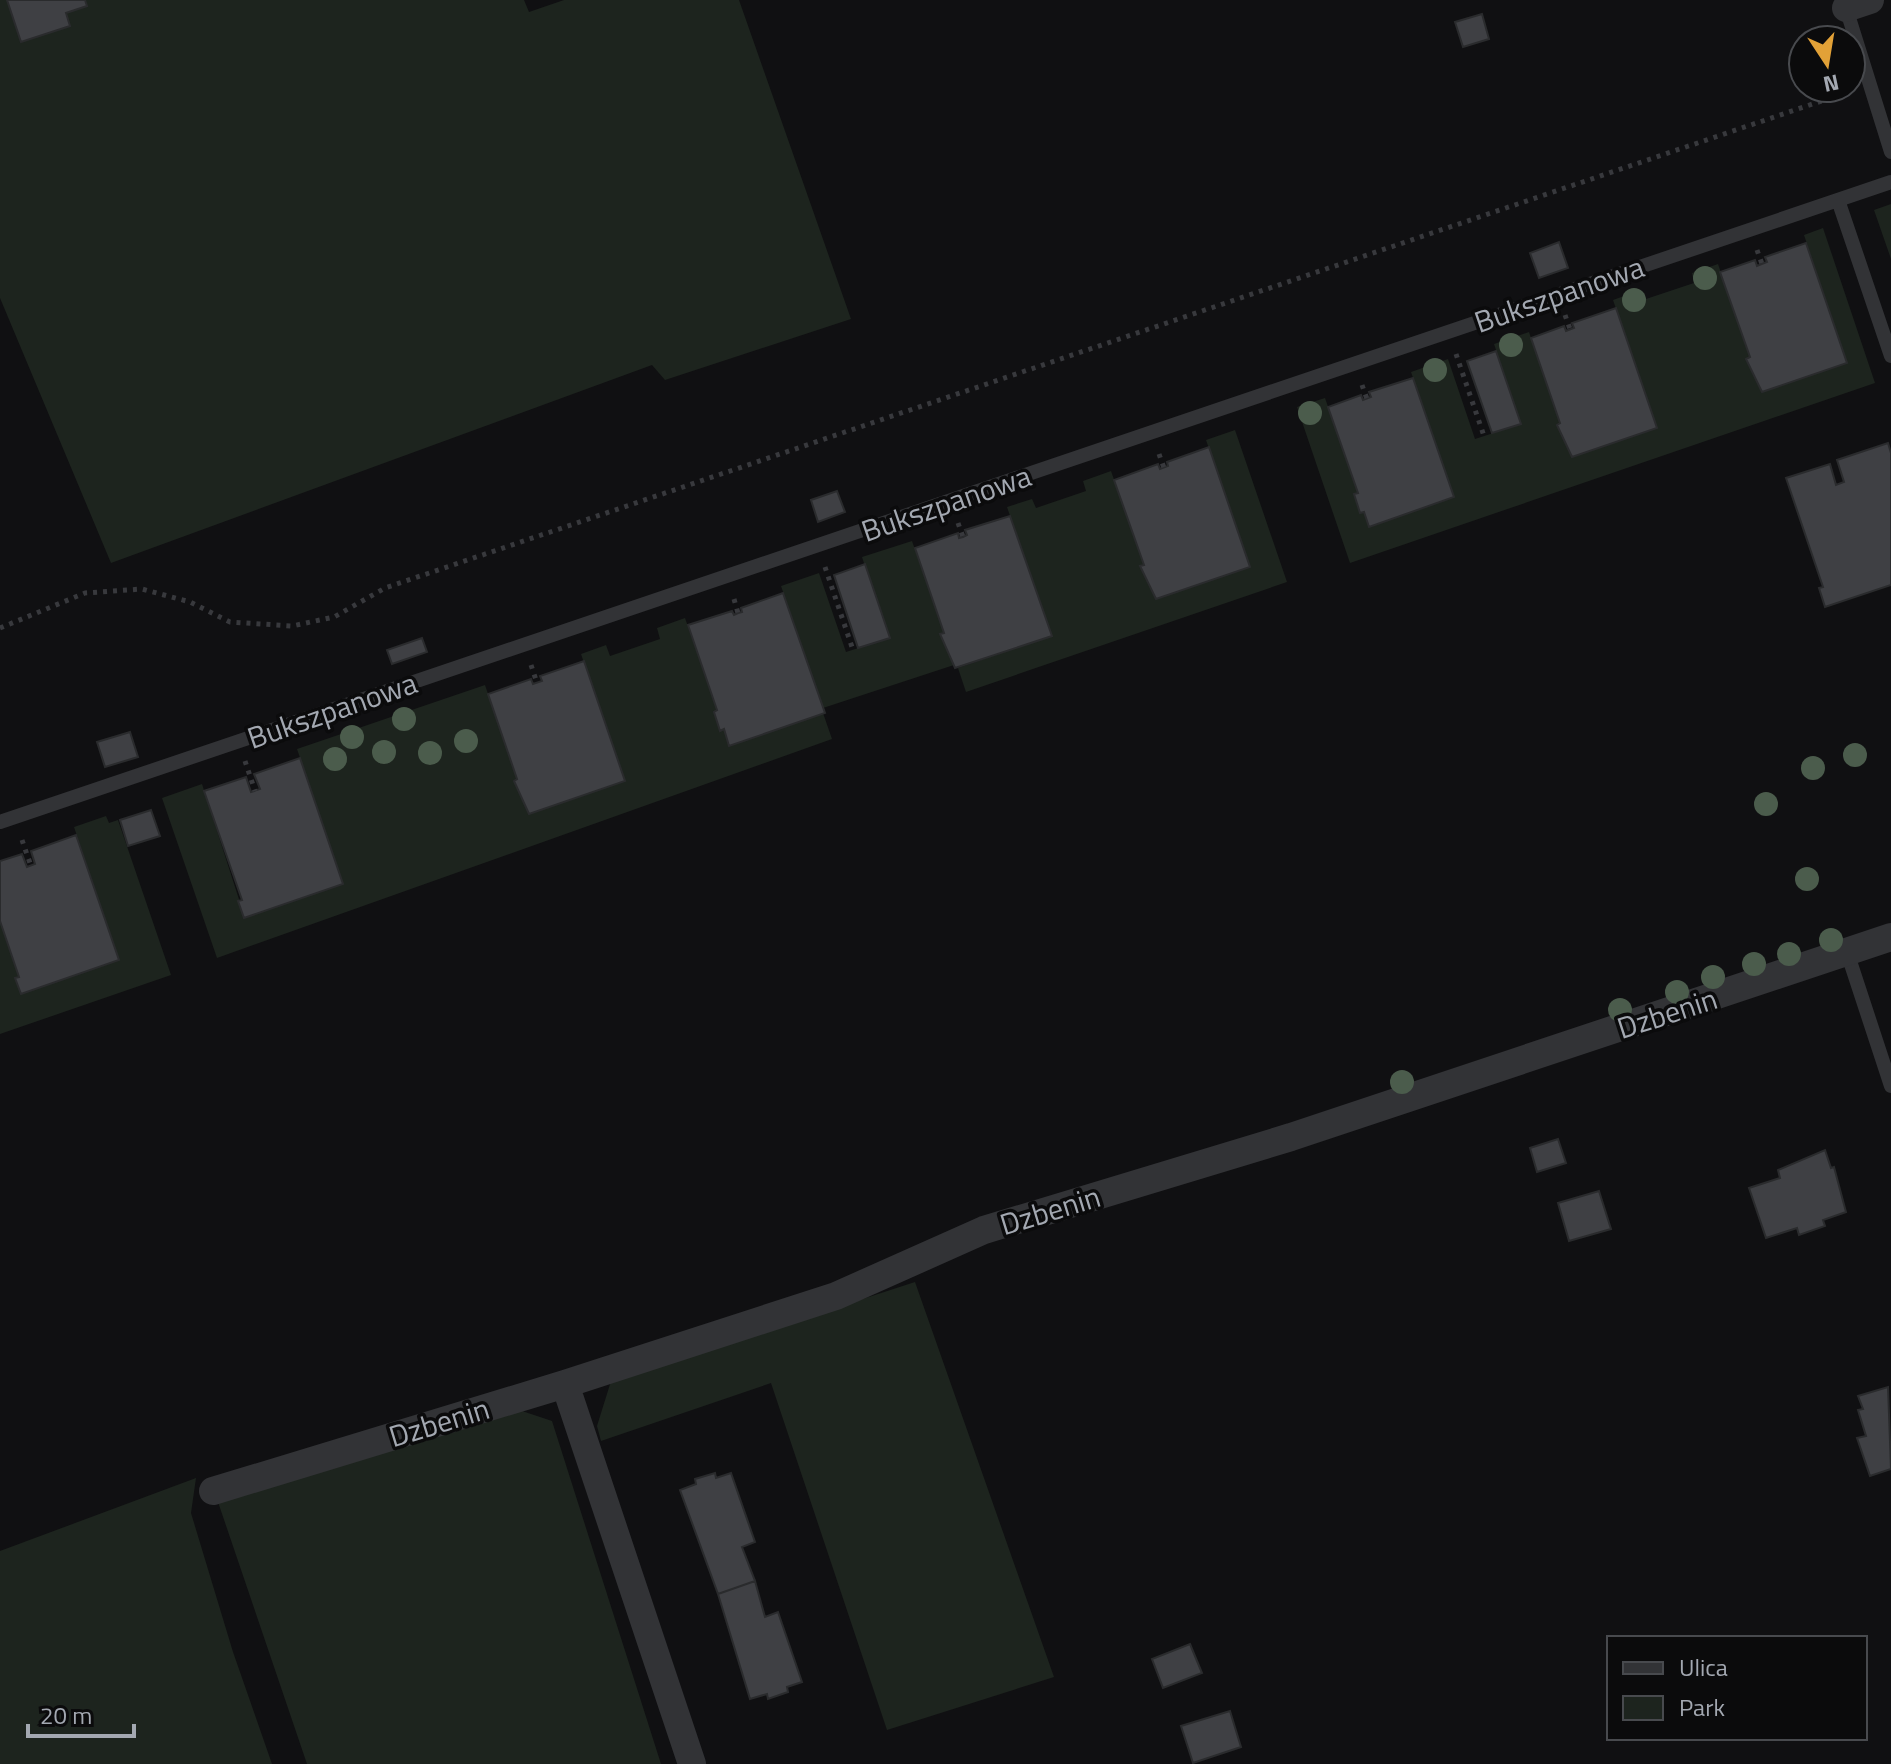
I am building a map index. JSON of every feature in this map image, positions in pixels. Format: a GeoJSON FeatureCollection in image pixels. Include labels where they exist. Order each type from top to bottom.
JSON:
{"type":"FeatureCollection","features":[{"type":"Feature","properties":{"kind":"street","name":"Dzbenin"},"geometry":{"type":"LineString","coordinates":[[213,1491],[565,1384],[836,1296],[984,1230],[1291,1137],[1891,937]]}},
{"type":"Feature","properties":{"kind":"street"},"geometry":{"type":"LineString","coordinates":[[565,1384],[692,1764]]}},
{"type":"Feature","properties":{"kind":"lane"},"geometry":{"type":"LineString","coordinates":[[1858,4],[1870,84],[1891,152]]}},
{"type":"Feature","properties":{"kind":"lane","name":"Bukszpanowa"},"geometry":{"type":"LineString","coordinates":[[0,822],[1891,182]]}},
{"type":"Feature","properties":{"kind":"lane"},"geometry":{"type":"LineString","coordinates":[[1838,200],[1891,356]]}},
{"type":"Feature","properties":{"kind":"lane"},"geometry":{"type":"LineString","coordinates":[[1847,952],[1891,1086]]}},
{"type":"Feature","properties":{"kind":"path"},"geometry":{"type":"LineString","coordinates":[[0,628],[85,593],[142,589],[190,602],[230,622],[292,626],[334,617],[385,588],[1870,84]]}},
{"type":"Feature","properties":{"kind":"path"},"geometry":{"type":"LineString","coordinates":[[1454,348],[1484,436]]}},
{"type":"Feature","properties":{"kind":"path"},"geometry":{"type":"LineString","coordinates":[[824,562],[853,650]]}},
{"type":"Feature","properties":{"kind":"path"},"geometry":{"type":"LineString","coordinates":[[732,594],[738,613]]}},
{"type":"Feature","properties":{"kind":"path"},"geometry":{"type":"LineString","coordinates":[[531,663],[537,683]]}},
{"type":"Feature","properties":{"kind":"path"},"geometry":{"type":"LineString","coordinates":[[245,761],[255,791]]}},
{"type":"Feature","properties":{"kind":"path"},"geometry":{"type":"LineString","coordinates":[[21,838],[31,866]]}},
{"type":"Feature","properties":{"kind":"green space"},"geometry":{"type":"Polygon","coordinates":[[[0,0],[524,0],[529,12],[564,0],[739,0],[851,319],[665,380],[652,365],[111,563],[0,298],[0,0]]]}},
{"type":"Feature","properties":{"kind":"green space"},"geometry":{"type":"Polygon","coordinates":[[[1891,204],[1891,259],[1874,210],[1891,204]]]}},
{"type":"Feature","properties":{"kind":"green space"},"geometry":{"type":"Polygon","coordinates":[[[1823,228],[1875,383],[1350,563],[1297,407],[1325,398],[1358,493],[1354,495],[1360,513],[1364,512],[1370,527],[1454,497],[1411,372],[1448,359],[1475,439],[1521,424],[1494,344],[1529,332],[1560,423],[1557,425],[1572,457],[1657,428],[1613,300],[1638,291],[1643,300],[1694,283],[1692,273],[1718,264],[1750,357],[1746,359],[1762,392],[1847,363],[1804,235],[1823,228]]]}},
{"type":"Feature","properties":{"kind":"green space"},"geometry":{"type":"Polygon","coordinates":[[[1235,430],[1287,582],[966,692],[958,668],[1051,636],[1007,507],[1032,499],[1036,508],[1086,491],[1083,481],[1111,471],[1144,565],[1140,566],[1156,599],[1250,567],[1206,440],[1235,430]]]}},
{"type":"Feature","properties":{"kind":"green space"},"geometry":{"type":"Polygon","coordinates":[[[912,541],[944,633],[940,635],[954,665],[823,708],[781,586],[819,573],[846,652],[889,638],[862,557],[912,541]]]}},
{"type":"Feature","properties":{"kind":"green space"},"geometry":{"type":"Polygon","coordinates":[[[685,618],[717,710],[714,712],[720,730],[724,729],[729,745],[823,713],[832,739],[217,958],[162,798],[202,784],[245,918],[343,883],[297,749],[485,685],[517,779],[514,781],[530,814],[624,781],[581,654],[606,645],[610,656],[660,639],[657,628],[685,618]]]}},
{"type":"Feature","properties":{"kind":"green space"},"geometry":{"type":"Polygon","coordinates":[[[106,816],[109,823],[118,820],[171,975],[0,1034],[0,921],[19,977],[15,978],[21,994],[119,960],[74,827],[106,816]]]}},
{"type":"Feature","properties":{"kind":"green space"},"geometry":{"type":"Polygon","coordinates":[[[915,1282],[1054,1677],[887,1730],[771,1383],[601,1441],[597,1426],[611,1381],[915,1282]]]}},
{"type":"Feature","properties":{"kind":"green space"},"geometry":{"type":"Polygon","coordinates":[[[519,1410],[552,1421],[661,1764],[307,1764],[218,1502],[519,1410]]]}},
{"type":"Feature","properties":{"kind":"green space"},"geometry":{"type":"Polygon","coordinates":[[[196,1478],[191,1513],[233,1652],[272,1764],[0,1764],[0,1551],[196,1478]]]}},
{"type":"Feature","properties":{"kind":"building"},"geometry":{"type":"Polygon","coordinates":[[[7,0],[85,0],[87,6],[66,13],[70,26],[21,42],[7,0]]]}},
{"type":"Feature","properties":{"kind":"building"},"geometry":{"type":"Polygon","coordinates":[[[1482,14],[1489,39],[1463,47],[1455,22],[1482,14]]]}},
{"type":"Feature","properties":{"kind":"building"},"geometry":{"type":"Polygon","coordinates":[[[1559,242],[1568,268],[1539,278],[1530,253],[1559,242]]]}},
{"type":"Feature","properties":{"kind":"building"},"geometry":{"type":"Polygon","coordinates":[[[1806,243],[1847,363],[1762,392],[1746,359],[1750,357],[1720,272],[1755,260],[1757,266],[1767,262],[1765,257],[1806,243]]]}},
{"type":"Feature","properties":{"kind":"building"},"geometry":{"type":"Polygon","coordinates":[[[1616,308],[1657,428],[1572,457],[1557,425],[1560,423],[1531,338],[1564,326],[1566,331],[1574,328],[1572,323],[1616,308]]]}},
{"type":"Feature","properties":{"kind":"building"},"geometry":{"type":"Polygon","coordinates":[[[1496,351],[1521,424],[1492,433],[1467,361],[1496,351]]]}},
{"type":"Feature","properties":{"kind":"building"},"geometry":{"type":"Polygon","coordinates":[[[1413,378],[1454,497],[1369,527],[1364,512],[1360,513],[1354,494],[1358,493],[1328,407],[1361,395],[1363,400],[1371,397],[1369,392],[1413,378]]]}},
{"type":"Feature","properties":{"kind":"building"},"geometry":{"type":"Polygon","coordinates":[[[1888,443],[1891,453],[1891,585],[1825,607],[1819,588],[1823,587],[1786,478],[1830,464],[1836,485],[1844,482],[1837,460],[1888,443]]]}},
{"type":"Feature","properties":{"kind":"building"},"geometry":{"type":"Polygon","coordinates":[[[1209,447],[1250,567],[1156,599],[1140,566],[1144,565],[1114,480],[1158,464],[1160,469],[1168,466],[1167,462],[1209,447]]]}},
{"type":"Feature","properties":{"kind":"building"},"geometry":{"type":"Polygon","coordinates":[[[837,491],[845,512],[818,522],[811,500],[837,491]]]}},
{"type":"Feature","properties":{"kind":"building"},"geometry":{"type":"Polygon","coordinates":[[[1010,516],[1052,636],[955,668],[940,634],[944,633],[915,548],[958,533],[959,538],[963,537],[967,535],[965,530],[1010,516]]]}},
{"type":"Feature","properties":{"kind":"building"},"geometry":{"type":"Polygon","coordinates":[[[865,564],[890,638],[858,648],[834,575],[865,564]]]}},
{"type":"Feature","properties":{"kind":"building"},"geometry":{"type":"Polygon","coordinates":[[[783,593],[825,713],[729,746],[724,729],[720,731],[714,712],[717,710],[688,625],[732,611],[734,615],[742,612],[741,608],[783,593]]]}},
{"type":"Feature","properties":{"kind":"building"},"geometry":{"type":"Polygon","coordinates":[[[422,638],[427,652],[392,664],[387,650],[422,638]]]}},
{"type":"Feature","properties":{"kind":"building"},"geometry":{"type":"Polygon","coordinates":[[[584,661],[625,781],[529,814],[514,781],[517,779],[488,694],[531,679],[533,684],[542,681],[540,676],[584,661]]]}},
{"type":"Feature","properties":{"kind":"building"},"geometry":{"type":"Polygon","coordinates":[[[130,732],[138,757],[105,767],[97,742],[130,732]]]}},
{"type":"Feature","properties":{"kind":"building"},"geometry":{"type":"Polygon","coordinates":[[[300,758],[343,884],[244,918],[238,901],[242,900],[204,791],[246,777],[251,792],[260,789],[254,774],[300,758]]]}},
{"type":"Feature","properties":{"kind":"building"},"geometry":{"type":"Polygon","coordinates":[[[151,810],[160,836],[128,846],[120,820],[151,810]]]}},
{"type":"Feature","properties":{"kind":"building"},"geometry":{"type":"Polygon","coordinates":[[[76,835],[119,960],[21,994],[15,978],[19,977],[0,921],[0,861],[22,854],[27,867],[35,864],[31,851],[76,835]]]}},
{"type":"Feature","properties":{"kind":"building"},"geometry":{"type":"Polygon","coordinates":[[[1558,1139],[1566,1163],[1537,1172],[1530,1148],[1558,1139]]]}},
{"type":"Feature","properties":{"kind":"building"},"geometry":{"type":"Polygon","coordinates":[[[1825,1150],[1831,1168],[1834,1167],[1846,1212],[1823,1220],[1825,1226],[1799,1235],[1797,1228],[1766,1238],[1749,1188],[1780,1178],[1778,1170],[1825,1150]]]}},
{"type":"Feature","properties":{"kind":"building"},"geometry":{"type":"Polygon","coordinates":[[[1599,1191],[1611,1229],[1569,1241],[1558,1203],[1599,1191]]]}},
{"type":"Feature","properties":{"kind":"building"},"geometry":{"type":"Polygon","coordinates":[[[1888,1387],[1891,1469],[1870,1476],[1857,1438],[1866,1436],[1858,1410],[1863,1409],[1858,1396],[1888,1387]]]}},
{"type":"Feature","properties":{"kind":"building"},"geometry":{"type":"Polygon","coordinates":[[[715,1473],[716,1478],[731,1473],[755,1542],[742,1547],[755,1581],[718,1594],[680,1490],[696,1484],[695,1479],[715,1473]]]}},
{"type":"Feature","properties":{"kind":"building"},"geometry":{"type":"Polygon","coordinates":[[[755,1581],[765,1617],[778,1612],[802,1682],[787,1687],[788,1692],[768,1699],[767,1694],[750,1699],[718,1594],[755,1581]]]}},
{"type":"Feature","properties":{"kind":"building"},"geometry":{"type":"Polygon","coordinates":[[[1190,1644],[1202,1673],[1163,1688],[1152,1659],[1190,1644]]]}},
{"type":"Feature","properties":{"kind":"building"},"geometry":{"type":"Polygon","coordinates":[[[1230,1711],[1241,1747],[1193,1763],[1181,1726],[1230,1711]]]}}]}
